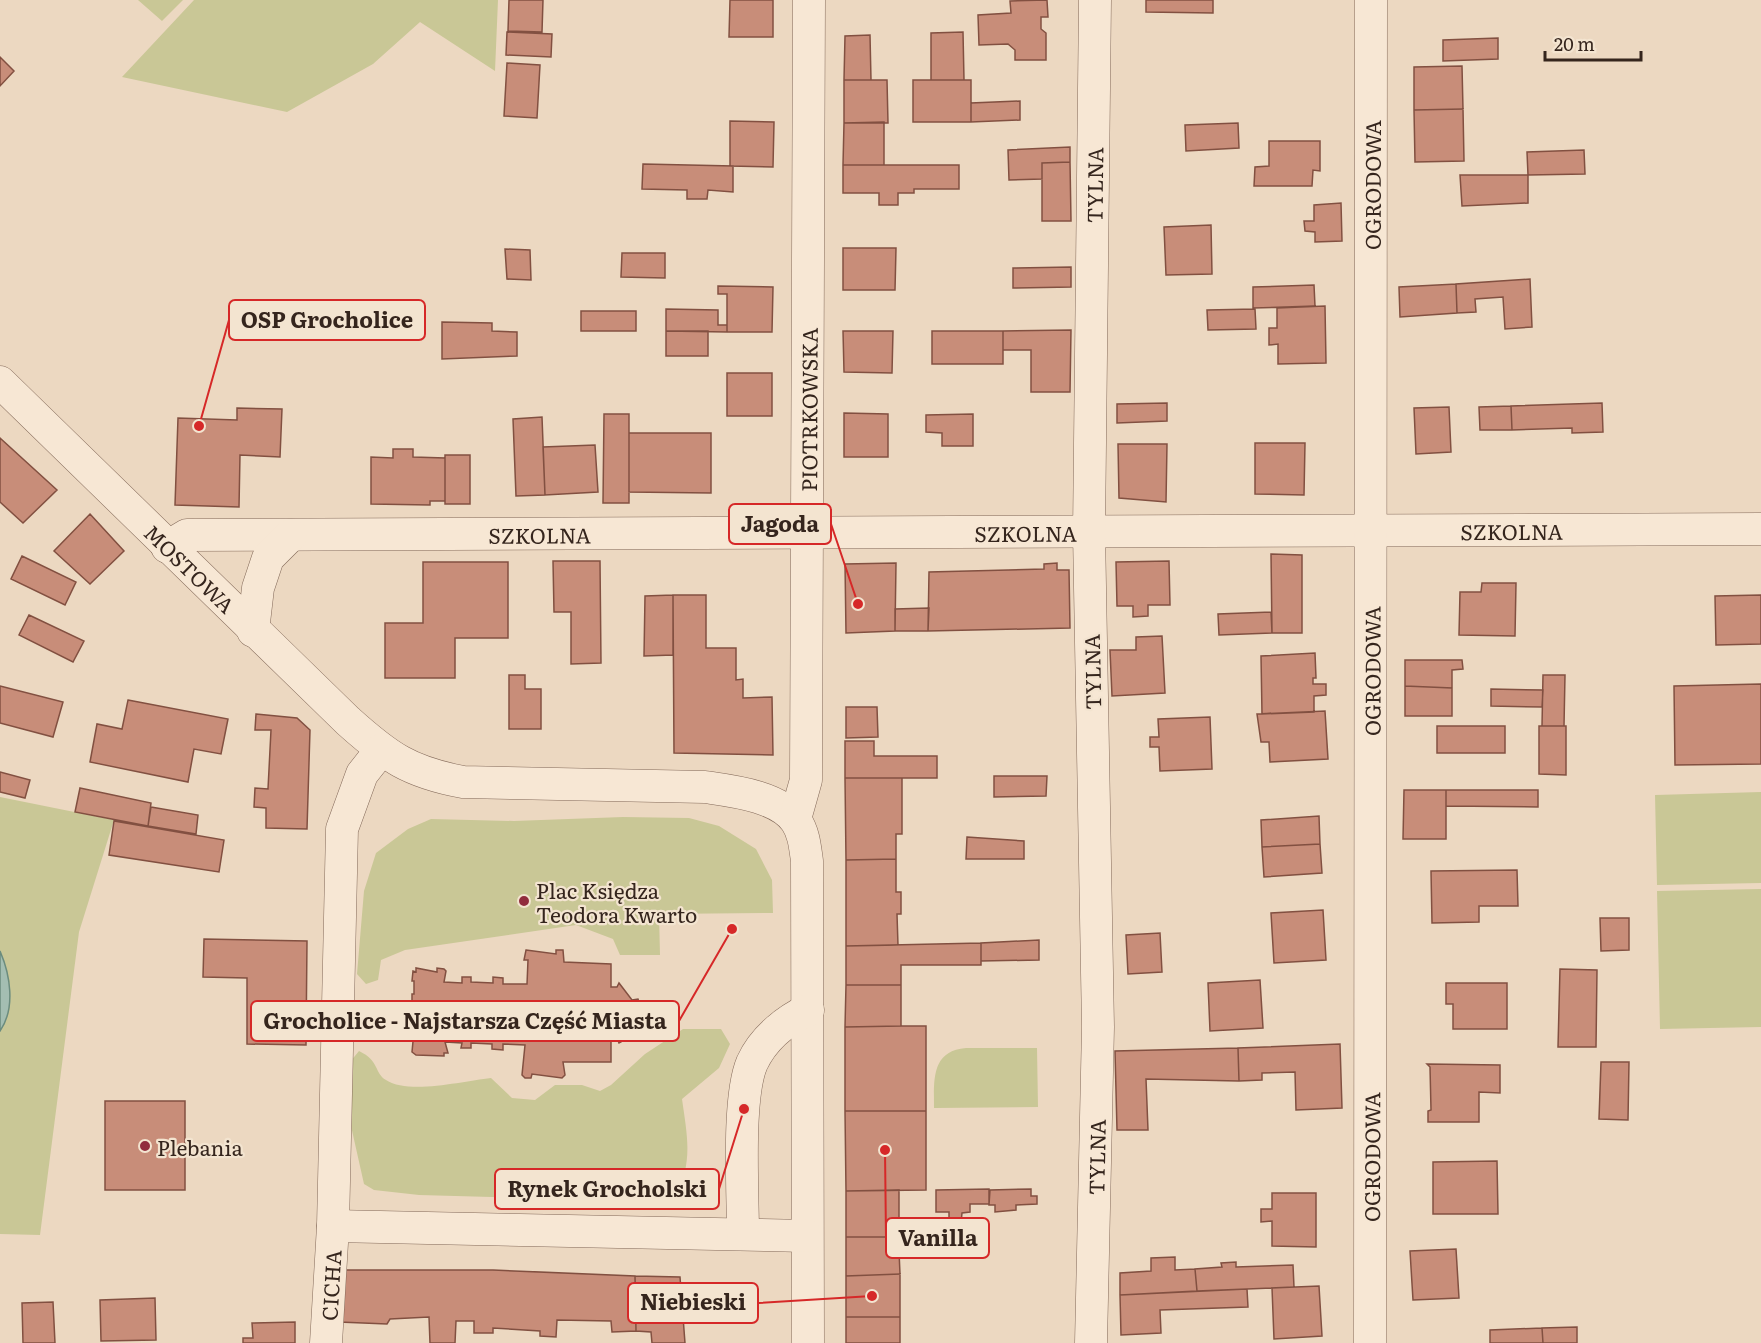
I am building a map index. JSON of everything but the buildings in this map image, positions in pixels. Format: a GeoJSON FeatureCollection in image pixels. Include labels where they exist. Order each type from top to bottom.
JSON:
{"type":"FeatureCollection","features":[{"type":"Feature","properties":{"kind":"street","name":"PIOTRKOWSKA"},"geometry":{"type":"LineString","coordinates":[[795,819],[806,780],[809,0]]}},
{"type":"Feature","properties":{"kind":"street","name":"TYLNA"},"geometry":{"type":"LineString","coordinates":[[1091,1343],[1098,1027],[1089,532],[1095,0]]}},
{"type":"Feature","properties":{"kind":"street","name":"OGRODOWA"},"geometry":{"type":"LineString","coordinates":[[1371,0],[1371,1343]]}},
{"type":"Feature","properties":{"kind":"street","name":"MOSTOWA"},"geometry":{"type":"LineString","coordinates":[[0,382],[253,631],[381,750],[408,767],[435,777],[463,782],[705,787],[742,793],[770,802],[795,819]]}},
{"type":"Feature","properties":{"kind":"street","name":"SZKOLNA"},"geometry":{"type":"LineString","coordinates":[[167,547],[187,535],[1761,529]]}},
{"type":"Feature","properties":{"kind":"street"},"geometry":{"type":"LineString","coordinates":[[253,631],[258,588],[268,558],[291,535]]}},
{"type":"Feature","properties":{"kind":"street","name":"CICHA"},"geometry":{"type":"LineString","coordinates":[[326,1343],[333,1226],[342,829],[362,774],[381,750]]}},
{"type":"Feature","properties":{"kind":"street"},"geometry":{"type":"LineString","coordinates":[[795,819],[803,835],[807,861],[808,1343]]}},
{"type":"Feature","properties":{"kind":"street"},"geometry":{"type":"LineString","coordinates":[[743,1234],[745,1094],[752,1064],[785,1022],[808,1010]]}},
{"type":"Feature","properties":{"kind":"street"},"geometry":{"type":"LineString","coordinates":[[333,1226],[807,1236]]}},
{"type":"Feature","properties":{"kind":"shaded area"},"geometry":{"type":"Polygon","coordinates":[[[138,0],[183,0],[162,21],[138,0]]]}},
{"type":"Feature","properties":{"kind":"shaded area"},"geometry":{"type":"Polygon","coordinates":[[[194,0],[498,0],[495,71],[420,22],[373,64],[287,112],[122,77],[194,0]]]}},
{"type":"Feature","properties":{"kind":"shaded area"},"geometry":{"type":"Polygon","coordinates":[[[1761,792],[1761,883],[1657,885],[1655,795],[1761,792]]]}},
{"type":"Feature","properties":{"kind":"shaded area"},"geometry":{"type":"Polygon","coordinates":[[[0,797],[114,820],[79,932],[40,1235],[0,1234],[0,797]]]}},
{"type":"Feature","properties":{"kind":"shaded area"},"geometry":{"type":"Polygon","coordinates":[[[623,817],[689,818],[719,826],[756,849],[772,880],[773,913],[659,914],[660,955],[620,955],[613,939],[576,925],[405,950],[381,960],[378,980],[366,984],[357,974],[364,891],[376,853],[408,829],[431,819],[514,821],[623,817]]]}},
{"type":"Feature","properties":{"kind":"shaded area"},"geometry":{"type":"Polygon","coordinates":[[[1761,889],[1761,1027],[1660,1029],[1657,891],[1761,889]]]}},
{"type":"Feature","properties":{"kind":"shaded area"},"geometry":{"type":"Polygon","coordinates":[[[0,951],[9,980],[10,1002],[0,1031],[0,951]]]}},
{"type":"Feature","properties":{"kind":"shaded area"},"geometry":{"type":"Polygon","coordinates":[[[683,1029],[721,1029],[730,1044],[719,1068],[682,1099],[687,1151],[684,1175],[674,1202],[419,1195],[374,1190],[364,1184],[351,1126],[350,1062],[359,1051],[374,1063],[382,1077],[396,1084],[422,1087],[491,1078],[512,1098],[535,1100],[555,1085],[582,1085],[600,1091],[611,1085],[645,1054],[683,1029]]]}},
{"type":"Feature","properties":{"kind":"shaded area"},"geometry":{"type":"Polygon","coordinates":[[[1037,1048],[1038,1107],[934,1108],[935,1078],[940,1061],[955,1050],[1037,1048]]]}},
{"type":"Feature","properties":{"kind":"place","name":"OSP Grocholice"},"geometry":{"type":"Point","coordinates":[199,426]}},
{"type":"Feature","properties":{"kind":"place","name":"Jagoda"},"geometry":{"type":"Point","coordinates":[858,604]}},
{"type":"Feature","properties":{"kind":"place","name":"Plac Księdza Teodora Kwarto"},"geometry":{"type":"Point","coordinates":[524,901]}},
{"type":"Feature","properties":{"kind":"place","name":"Grocholice - Najstarsza Część Miasta"},"geometry":{"type":"Point","coordinates":[732,929]}},
{"type":"Feature","properties":{"kind":"place","name":"Rynek Grocholski"},"geometry":{"type":"Point","coordinates":[744,1109]}},
{"type":"Feature","properties":{"kind":"place","name":"Plebania"},"geometry":{"type":"Point","coordinates":[145,1146]}},
{"type":"Feature","properties":{"kind":"place","name":"Vanilla"},"geometry":{"type":"Point","coordinates":[885,1150]}},
{"type":"Feature","properties":{"kind":"place","name":"Niebieski"},"geometry":{"type":"Point","coordinates":[872,1296]}}]}
